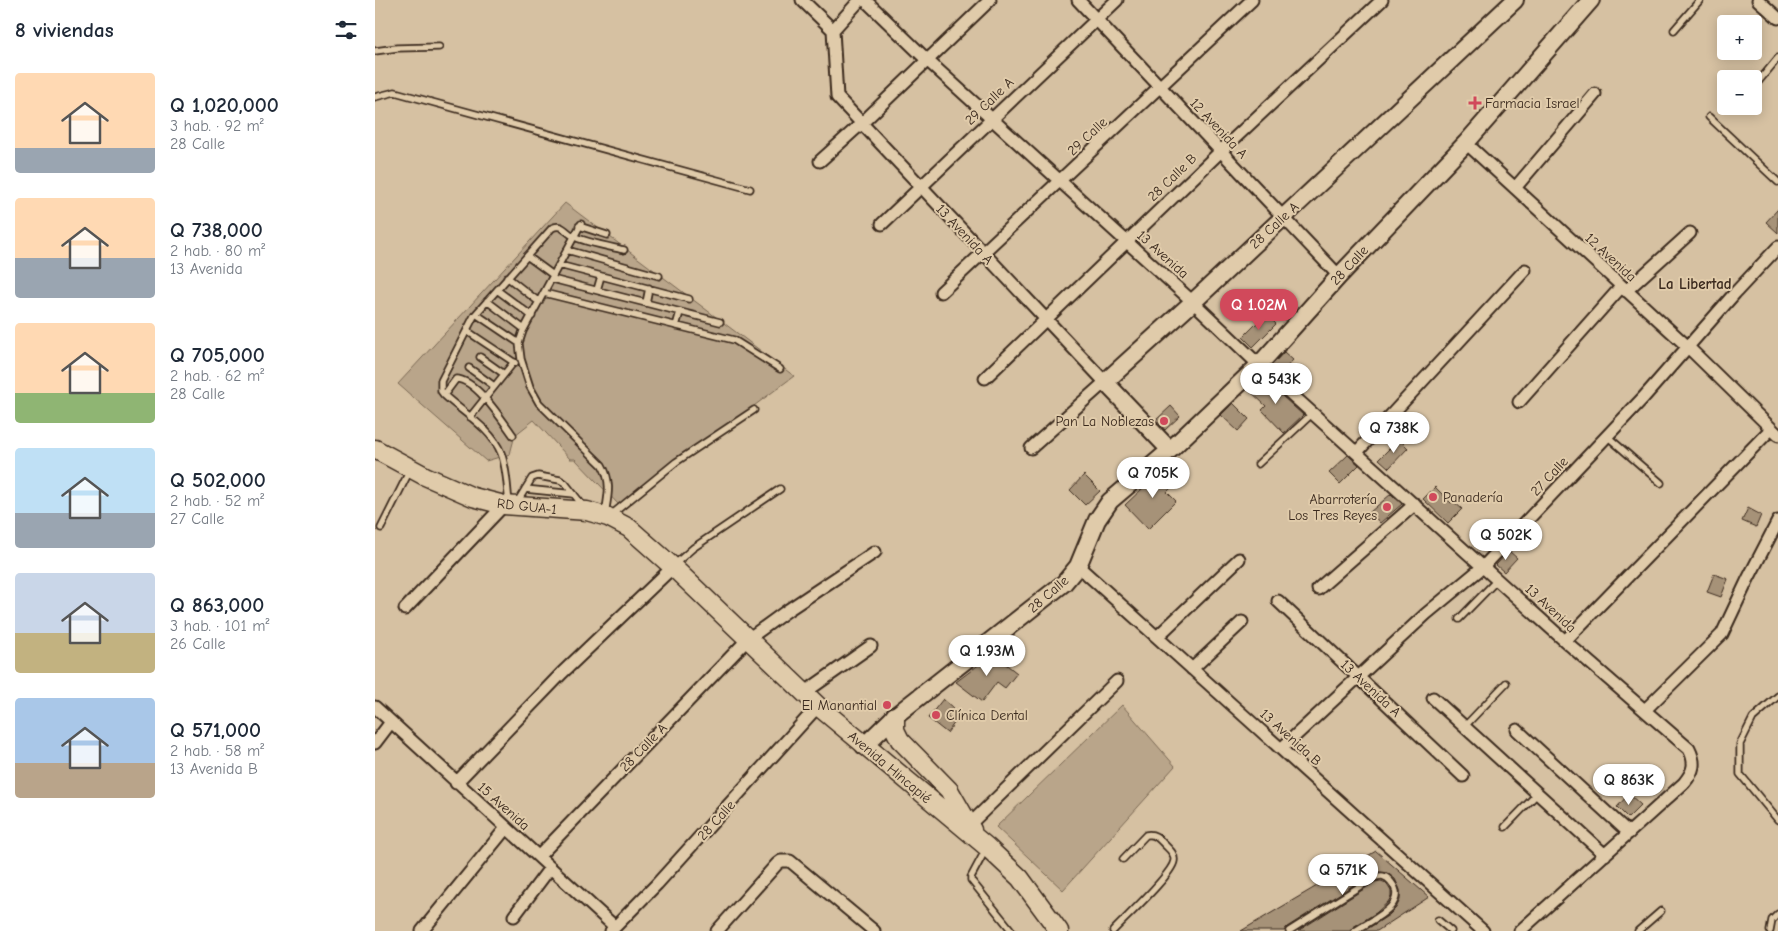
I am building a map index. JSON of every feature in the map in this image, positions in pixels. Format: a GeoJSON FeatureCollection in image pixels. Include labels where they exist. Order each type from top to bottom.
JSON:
{"type":"FeatureCollection","features":[{"type":"Feature","properties":{"kind":"main road","name":"28 Calle A"},"geometry":{"type":"LineString","coordinates":[[1105,382],[1515,0]]}},
{"type":"Feature","properties":{"kind":"main road","name":"28 Calle"},"geometry":{"type":"LineString","coordinates":[[864,746],[895,716],[1064,582],[1078,566],[1101,512],[1110,501],[1170,450],[1259,364],[1339,276],[1466,143],[1591,0]]}},
{"type":"Feature","properties":{"kind":"main road","name":"13 Avenida A"},"geometry":{"type":"LineString","coordinates":[[1105,382],[1170,450]]}},
{"type":"Feature","properties":{"kind":"main road","name":"RD GUA-1"},"geometry":{"type":"LineString","coordinates":[[375,449],[473,497],[509,505],[587,511],[606,516],[629,528],[673,566]]}},
{"type":"Feature","properties":{"kind":"main road","name":"Avenida Hincapié"},"geometry":{"type":"LineString","coordinates":[[673,566],[818,706],[986,846],[1020,878],[1059,931]]}},
{"type":"Feature","properties":{"kind":"main road"},"geometry":{"type":"LineString","coordinates":[[895,716],[895,730],[900,740],[949,790],[968,826],[986,846]]}},
{"type":"Feature","properties":{"kind":"street"},"geometry":{"type":"LineString","coordinates":[[801,0],[833,30],[860,0]]}},
{"type":"Feature","properties":{"kind":"street","name":"13 Avenida"},"geometry":{"type":"LineString","coordinates":[[865,0],[927,60],[1259,364],[1565,641],[1689,749],[1694,764],[1693,771],[1689,777],[1629,833]]}},
{"type":"Feature","properties":{"kind":"street"},"geometry":{"type":"LineString","coordinates":[[820,161],[990,0]]}},
{"type":"Feature","properties":{"kind":"street","name":"12 Avenida A"},"geometry":{"type":"LineString","coordinates":[[1078,0],[1339,276]]}},
{"type":"Feature","properties":{"kind":"street","name":"29 Calle A"},"geometry":{"type":"LineString","coordinates":[[882,224],[1117,0]]}},
{"type":"Feature","properties":{"kind":"street","name":"29 Calle"},"geometry":{"type":"LineString","coordinates":[[941,292],[1252,0]]}},
{"type":"Feature","properties":{"kind":"street","name":"28 Calle B"},"geometry":{"type":"LineString","coordinates":[[985,378],[1221,151],[1368,6],[1382,0]]}},
{"type":"Feature","properties":{"kind":"street"},"geometry":{"type":"LineString","coordinates":[[1758,0],[1778,18]]}},
{"type":"Feature","properties":{"kind":"street","name":"13 Avenida A"},"geometry":{"type":"LineString","coordinates":[[833,30],[837,97],[1105,382]]}},
{"type":"Feature","properties":{"kind":"street"},"geometry":{"type":"LineString","coordinates":[[1515,188],[1595,94]]}},
{"type":"Feature","properties":{"kind":"street","name":"12 Avenida"},"geometry":{"type":"LineString","coordinates":[[1466,143],[1688,347],[1775,432]]}},
{"type":"Feature","properties":{"kind":"street"},"geometry":{"type":"LineString","coordinates":[[1519,402],[1624,289],[1690,233]]}},
{"type":"Feature","properties":{"kind":"street","name":"27 Calle"},"geometry":{"type":"LineString","coordinates":[[1281,749],[1426,614],[1484,566],[1607,436],[1778,247]]}},
{"type":"Feature","properties":{"kind":"street"},"geometry":{"type":"LineString","coordinates":[[1357,452],[1525,270]]}},
{"type":"Feature","properties":{"kind":"street","name":"28 Calle A"},"geometry":{"type":"LineString","coordinates":[[1031,448],[1105,382]]}},
{"type":"Feature","properties":{"kind":"street"},"geometry":{"type":"LineString","coordinates":[[1565,641],[1775,432]]}},
{"type":"Feature","properties":{"kind":"street"},"geometry":{"type":"LineString","coordinates":[[1318,589],[1415,504]]}},
{"type":"Feature","properties":{"kind":"street"},"geometry":{"type":"LineString","coordinates":[[405,609],[509,505]]}},
{"type":"Feature","properties":{"kind":"street"},"geometry":{"type":"LineString","coordinates":[[1645,710],[1722,634],[1778,521]]}},
{"type":"Feature","properties":{"kind":"street","name":"28 Calle A"},"geometry":{"type":"LineString","coordinates":[[539,856],[748,639],[875,552]]}},
{"type":"Feature","properties":{"kind":"street"},"geometry":{"type":"LineString","coordinates":[[1157,637],[1239,559]]}},
{"type":"Feature","properties":{"kind":"street"},"geometry":{"type":"LineString","coordinates":[[456,783],[562,673],[673,566]]}},
{"type":"Feature","properties":{"kind":"street","name":"13 Avenida B"},"geometry":{"type":"LineString","coordinates":[[1078,566],[1483,931]]}},
{"type":"Feature","properties":{"kind":"street","name":"13 Avenida A"},"geometry":{"type":"LineString","coordinates":[[1278,601],[1463,776]]}},
{"type":"Feature","properties":{"kind":"street"},"geometry":{"type":"LineString","coordinates":[[1192,669],[1242,622]]}},
{"type":"Feature","properties":{"kind":"street"},"geometry":{"type":"LineString","coordinates":[[804,693],[871,646]]}},
{"type":"Feature","properties":{"kind":"street"},"geometry":{"type":"LineString","coordinates":[[968,826],[1117,681]]}},
{"type":"Feature","properties":{"kind":"street"},"geometry":{"type":"LineString","coordinates":[[1433,698],[1605,855]]}},
{"type":"Feature","properties":{"kind":"street","name":"28 Calle"},"geometry":{"type":"LineString","coordinates":[[613,929],[664,876],[818,706]]}},
{"type":"Feature","properties":{"kind":"street","name":"15 Avenida"},"geometry":{"type":"LineString","coordinates":[[375,707],[456,783],[539,856],[613,929]]}},
{"type":"Feature","properties":{"kind":"street"},"geometry":{"type":"LineString","coordinates":[[375,743],[391,722]]}},
{"type":"Feature","properties":{"kind":"street"},"geometry":{"type":"LineString","coordinates":[[1517,730],[1629,833],[1521,931]]}},
{"type":"Feature","properties":{"kind":"street"},"geometry":{"type":"LineString","coordinates":[[423,931],[506,828]]}},
{"type":"Feature","properties":{"kind":"street"},"geometry":{"type":"LineString","coordinates":[[717,931],[781,861],[790,861],[874,931]]}},
{"type":"Feature","properties":{"kind":"street"},"geometry":{"type":"LineString","coordinates":[[514,916],[550,868]]}},
{"type":"Feature","properties":{"kind":"lane"},"geometry":{"type":"LineString","coordinates":[[1673,30],[1700,0]]}},
{"type":"Feature","properties":{"kind":"lane"},"geometry":{"type":"LineString","coordinates":[[375,51],[397,48],[439,47]]}},
{"type":"Feature","properties":{"kind":"lane"},"geometry":{"type":"LineString","coordinates":[[1762,77],[1778,58]]}},
{"type":"Feature","properties":{"kind":"lane"},"geometry":{"type":"LineString","coordinates":[[375,97],[395,92],[750,190]]}},
{"type":"Feature","properties":{"kind":"lane"},"geometry":{"type":"LineString","coordinates":[[1709,117],[1778,182]]}},
{"type":"Feature","properties":{"kind":"lane"},"geometry":{"type":"LineString","coordinates":[[606,516],[609,488],[606,472],[602,465],[539,403],[530,388],[523,368],[519,343],[580,225],[607,236]]}},
{"type":"Feature","properties":{"kind":"lane"},"geometry":{"type":"LineString","coordinates":[[509,505],[501,454],[497,444],[485,430],[441,390],[441,381],[476,314],[552,228],[560,226],[574,237],[624,250]]}},
{"type":"Feature","properties":{"kind":"lane"},"geometry":{"type":"LineString","coordinates":[[592,242],[595,232]]}},
{"type":"Feature","properties":{"kind":"lane"},"geometry":{"type":"LineString","coordinates":[[567,250],[659,276]]}},
{"type":"Feature","properties":{"kind":"lane"},"geometry":{"type":"LineString","coordinates":[[527,256],[552,277],[720,322]]}},
{"type":"Feature","properties":{"kind":"lane"},"geometry":{"type":"LineString","coordinates":[[559,265],[689,298]]}},
{"type":"Feature","properties":{"kind":"lane"},"geometry":{"type":"LineString","coordinates":[[597,290],[601,276]]}},
{"type":"Feature","properties":{"kind":"lane"},"geometry":{"type":"LineString","coordinates":[[507,277],[539,302]]}},
{"type":"Feature","properties":{"kind":"lane"},"geometry":{"type":"LineString","coordinates":[[646,303],[649,288]]}},
{"type":"Feature","properties":{"kind":"lane"},"geometry":{"type":"LineString","coordinates":[[497,290],[532,316]]}},
{"type":"Feature","properties":{"kind":"lane"},"geometry":{"type":"LineString","coordinates":[[544,293],[734,340],[780,369]]}},
{"type":"Feature","properties":{"kind":"lane"},"geometry":{"type":"LineString","coordinates":[[487,301],[525,329]]}},
{"type":"Feature","properties":{"kind":"lane"},"geometry":{"type":"LineString","coordinates":[[676,326],[680,312]]}},
{"type":"Feature","properties":{"kind":"lane"},"geometry":{"type":"LineString","coordinates":[[476,314],[519,343]]}},
{"type":"Feature","properties":{"kind":"lane"},"geometry":{"type":"LineString","coordinates":[[467,332],[523,368]]}},
{"type":"Feature","properties":{"kind":"lane"},"geometry":{"type":"LineString","coordinates":[[480,357],[504,374]]}},
{"type":"Feature","properties":{"kind":"lane"},"geometry":{"type":"LineString","coordinates":[[470,417],[514,362]]}},
{"type":"Feature","properties":{"kind":"lane"},"geometry":{"type":"LineString","coordinates":[[469,368],[494,386]]}},
{"type":"Feature","properties":{"kind":"lane"},"geometry":{"type":"LineString","coordinates":[[445,394],[454,381],[459,378],[486,398],[513,436]]}},
{"type":"Feature","properties":{"kind":"lane"},"geometry":{"type":"LineString","coordinates":[[606,516],[676,462],[754,410]]}},
{"type":"Feature","properties":{"kind":"lane"},"geometry":{"type":"LineString","coordinates":[[1258,464],[1313,413]]}},
{"type":"Feature","properties":{"kind":"lane"},"geometry":{"type":"LineString","coordinates":[[1607,436],[1661,483]]}},
{"type":"Feature","properties":{"kind":"lane"},"geometry":{"type":"LineString","coordinates":[[381,528],[411,468]]}},
{"type":"Feature","properties":{"kind":"lane"},"geometry":{"type":"LineString","coordinates":[[509,505],[525,489],[532,478],[538,476],[560,480],[565,483],[587,511]]}},
{"type":"Feature","properties":{"kind":"lane"},"geometry":{"type":"LineString","coordinates":[[525,489],[574,494]]}},
{"type":"Feature","properties":{"kind":"lane"},"geometry":{"type":"LineString","coordinates":[[673,566],[693,548],[780,489]]}},
{"type":"Feature","properties":{"kind":"lane"},"geometry":{"type":"LineString","coordinates":[[1459,619],[1498,579]]}},
{"type":"Feature","properties":{"kind":"lane"},"geometry":{"type":"LineString","coordinates":[[1464,727],[1506,683]]}},
{"type":"Feature","properties":{"kind":"lane"},"geometry":{"type":"LineString","coordinates":[[1778,696],[1753,718],[1748,727],[1740,744],[1740,774],[1778,820]]}},
{"type":"Feature","properties":{"kind":"lane"},"geometry":{"type":"LineString","coordinates":[[1505,827],[1537,794]]}},
{"type":"Feature","properties":{"kind":"lane"},"geometry":{"type":"LineString","coordinates":[[1113,931],[1167,873],[1175,860],[1174,854],[1156,836],[1151,834],[1146,835],[1123,859]]}},
{"type":"Feature","properties":{"kind":"lane"},"geometry":{"type":"LineString","coordinates":[[986,846],[971,880],[1012,931]]}},
{"type":"Feature","properties":{"kind":"lane"},"geometry":{"type":"LineString","coordinates":[[1289,931],[1373,878],[1381,875],[1388,878],[1397,889],[1397,898],[1393,906],[1355,931]]}},
{"type":"Feature","properties":{"kind":"lane"},"geometry":{"type":"LineString","coordinates":[[1638,931],[1661,911]]}},
{"type":"Feature","properties":{"kind":"lane"},"geometry":{"type":"LineString","coordinates":[[1769,931],[1772,920],[1778,914]]}},
{"type":"Feature","properties":{"kind":"lane"},"geometry":{"type":"LineString","coordinates":[[1438,920],[1451,931]]}},
{"type":"Feature","properties":{"kind":"shaded area"},"geometry":{"type":"Polygon","coordinates":[[[565,203],[794,376],[620,506],[575,459],[570,459],[534,420],[515,435],[510,454],[486,461],[398,384],[565,203]]]}},
{"type":"Feature","properties":{"kind":"shaded area"},"geometry":{"type":"Polygon","coordinates":[[[1122,705],[1175,766],[1063,890],[996,827],[1122,705]]]}},
{"type":"Feature","properties":{"kind":"building"},"geometry":{"type":"Polygon","coordinates":[[[1778,209],[1778,233],[1766,222],[1778,209]]]}},
{"type":"Feature","properties":{"kind":"building"},"geometry":{"type":"Polygon","coordinates":[[[1266,314],[1276,324],[1253,347],[1243,337],[1266,314]]]}},
{"type":"Feature","properties":{"kind":"building"},"geometry":{"type":"Polygon","coordinates":[[[1284,352],[1293,360],[1280,374],[1271,366],[1284,352]]]}},
{"type":"Feature","properties":{"kind":"building"},"geometry":{"type":"Polygon","coordinates":[[[1261,377],[1303,415],[1284,433],[1262,410],[1266,406],[1248,389],[1261,377]]]}},
{"type":"Feature","properties":{"kind":"building"},"geometry":{"type":"Polygon","coordinates":[[[1233,403],[1249,419],[1238,431],[1221,415],[1233,403]]]}},
{"type":"Feature","properties":{"kind":"building"},"geometry":{"type":"Polygon","coordinates":[[[1171,406],[1180,416],[1165,430],[1156,420],[1171,406]]]}},
{"type":"Feature","properties":{"kind":"building"},"geometry":{"type":"Polygon","coordinates":[[[1399,439],[1408,448],[1389,468],[1379,459],[1399,439]]]}},
{"type":"Feature","properties":{"kind":"building"},"geometry":{"type":"Polygon","coordinates":[[[1348,455],[1359,465],[1340,484],[1329,473],[1348,455]]]}},
{"type":"Feature","properties":{"kind":"building"},"geometry":{"type":"Polygon","coordinates":[[[1164,468],[1177,482],[1167,492],[1176,501],[1148,529],[1125,505],[1164,468]]]}},
{"type":"Feature","properties":{"kind":"building"},"geometry":{"type":"Polygon","coordinates":[[[1084,475],[1100,491],[1085,505],[1070,490],[1084,475]]]}},
{"type":"Feature","properties":{"kind":"building"},"geometry":{"type":"Polygon","coordinates":[[[1435,487],[1451,503],[1453,501],[1462,509],[1448,523],[1423,499],[1435,487]]]}},
{"type":"Feature","properties":{"kind":"building","name":"Abarrotería Los Tres Reyes"},"geometry":{"type":"Polygon","coordinates":[[[1391,494],[1402,504],[1380,523],[1370,512],[1391,494]]]}},
{"type":"Feature","properties":{"kind":"building"},"geometry":{"type":"Polygon","coordinates":[[[1748,508],[1761,515],[1756,527],[1742,521],[1748,508]]]}},
{"type":"Feature","properties":{"kind":"building"},"geometry":{"type":"Polygon","coordinates":[[[1509,551],[1517,558],[1504,572],[1496,565],[1509,551]]]}},
{"type":"Feature","properties":{"kind":"building"},"geometry":{"type":"Polygon","coordinates":[[[1714,574],[1728,579],[1721,597],[1707,592],[1714,574]]]}},
{"type":"Feature","properties":{"kind":"building"},"geometry":{"type":"Polygon","coordinates":[[[993,654],[1017,673],[1005,688],[997,682],[982,702],[956,682],[993,654]]]}},
{"type":"Feature","properties":{"kind":"building","name":"Clínica Dental"},"geometry":{"type":"Polygon","coordinates":[[[943,699],[953,708],[947,716],[955,722],[947,733],[928,718],[943,699]]]}},
{"type":"Feature","properties":{"kind":"building"},"geometry":{"type":"Polygon","coordinates":[[[1629,794],[1641,805],[1628,818],[1617,807],[1629,794]]]}},
{"type":"Feature","properties":{"kind":"building"},"geometry":{"type":"Polygon","coordinates":[[[1376,851],[1429,897],[1377,931],[1364,931],[1389,915],[1396,908],[1400,900],[1400,890],[1395,879],[1387,873],[1378,872],[1371,874],[1287,927],[1284,931],[1241,931],[1376,851]]]}},
{"type":"Feature","properties":{"kind":"building"},"geometry":{"type":"Polygon","coordinates":[[[1381,881],[1386,883],[1391,891],[1391,897],[1388,902],[1350,931],[1298,931],[1375,882],[1381,881]]]}},
{"type":"Feature","properties":{"kind":"place","name":"Farmacia Israel"},"geometry":{"type":"Point","coordinates":[1475,103]}},
{"type":"Feature","properties":{"kind":"place","name":"Pan La Noblezas"},"geometry":{"type":"Point","coordinates":[1164,421]}},
{"type":"Feature","properties":{"kind":"place","name":"Panadería"},"geometry":{"type":"Point","coordinates":[1433,497]}},
{"type":"Feature","properties":{"kind":"place","name":"Abarrotería Los Tres Reyes"},"geometry":{"type":"Point","coordinates":[1387,507]}},
{"type":"Feature","properties":{"kind":"place","name":"El Manantial"},"geometry":{"type":"Point","coordinates":[887,705]}},
{"type":"Feature","properties":{"kind":"place","name":"Clínica Dental"},"geometry":{"type":"Point","coordinates":[936,715]}},
{"type":"Feature","properties":{"kind":"district","name":"La Libertad"},"geometry":{"type":"Point","coordinates":[1695,284]}}]}
